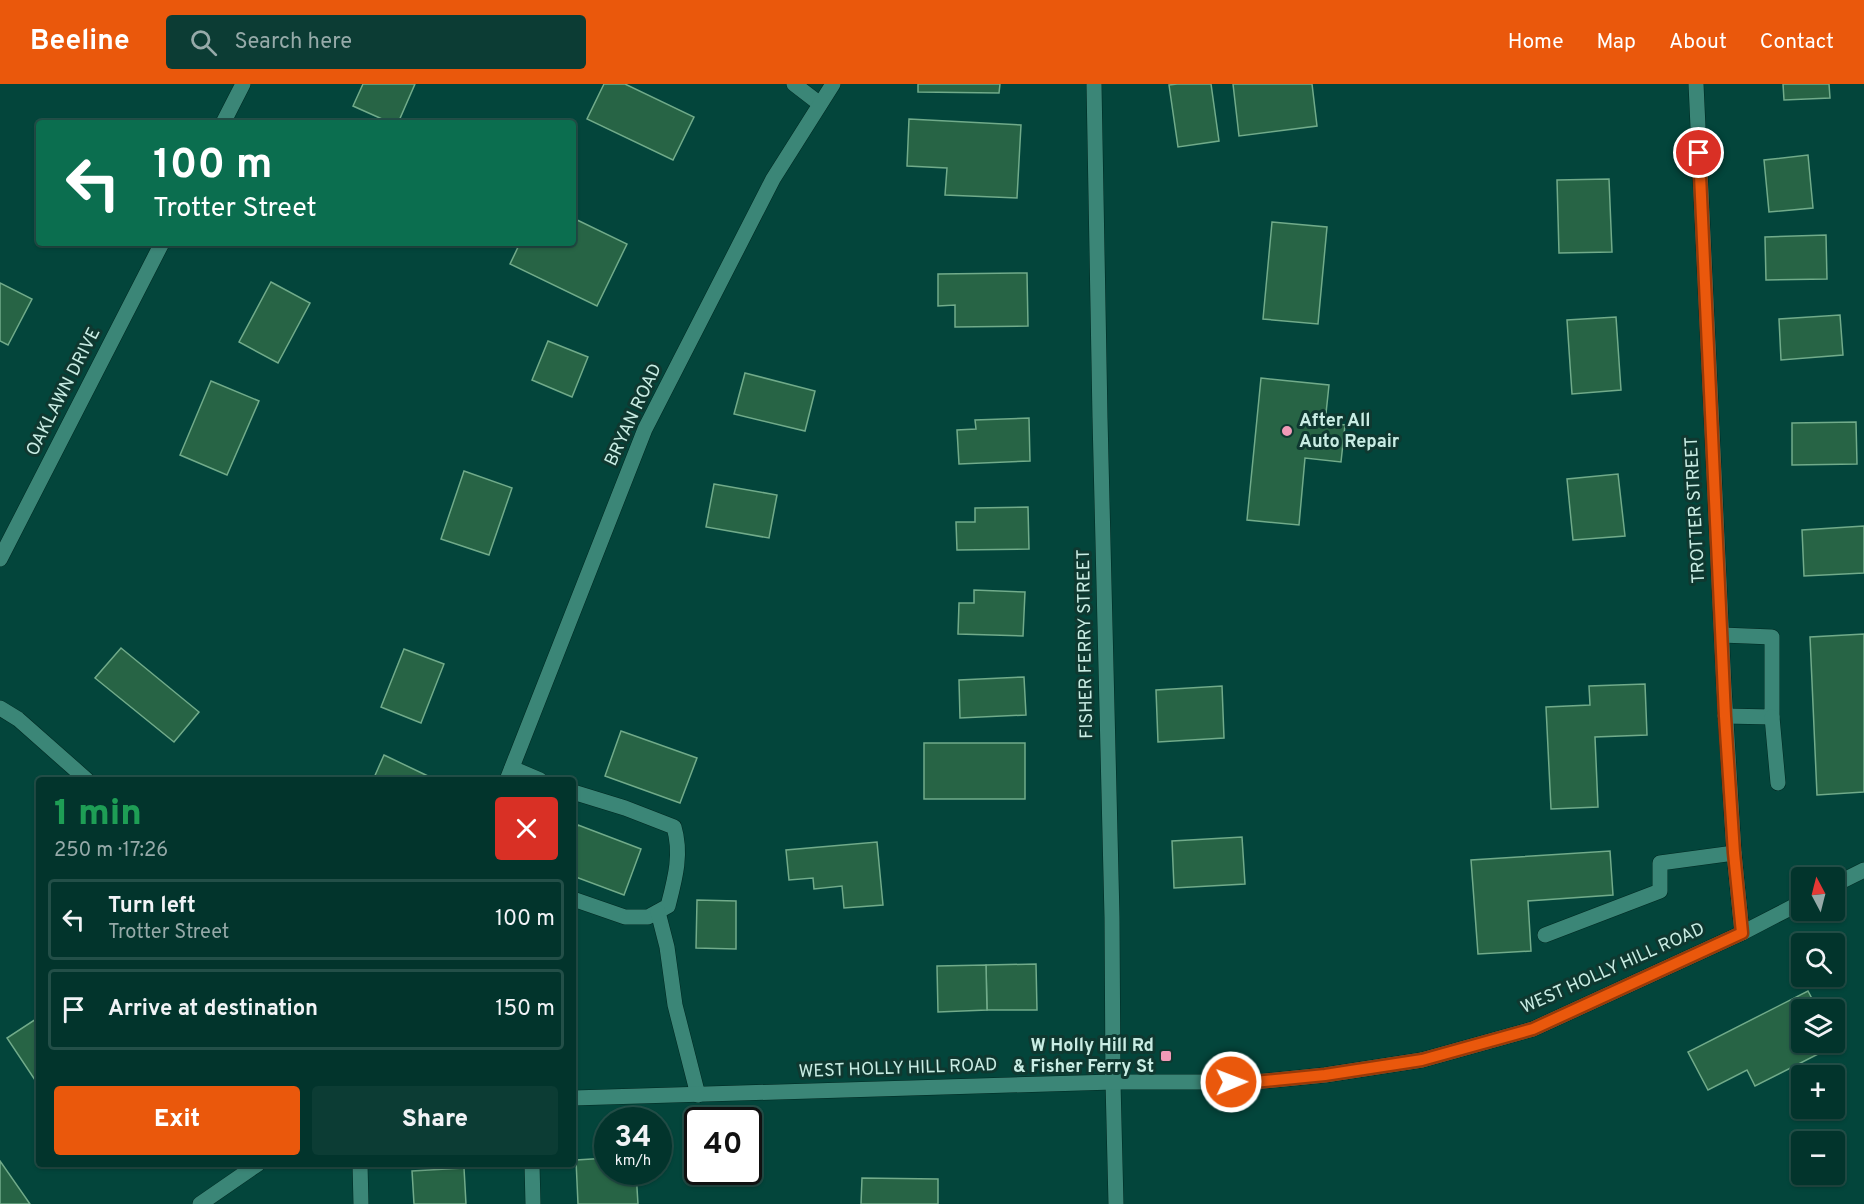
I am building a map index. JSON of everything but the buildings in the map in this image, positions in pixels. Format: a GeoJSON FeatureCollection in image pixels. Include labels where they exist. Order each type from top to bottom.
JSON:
{"type":"FeatureCollection","features":[{"type":"Feature","properties":{"kind":"street"},"geometry":{"type":"LineString","coordinates":[[225,120],[243,84]]}},
{"type":"Feature","properties":{"kind":"street"},"geometry":{"type":"LineString","coordinates":[[794,84],[820,104]]}},
{"type":"Feature","properties":{"kind":"street","name":"BRYAN ROAD"},"geometry":{"type":"LineString","coordinates":[[510,774],[645,429],[773,179],[833,84]]}},
{"type":"Feature","properties":{"kind":"street","name":"FISHER FERRY STREET"},"geometry":{"type":"LineString","coordinates":[[1094,84],[1116,1204]]}},
{"type":"Feature","properties":{"kind":"street","name":"TROTTER STREET"},"geometry":{"type":"LineString","coordinates":[[1696,84],[1725,716],[1742,933]]}},
{"type":"Feature","properties":{"kind":"street","name":"OAKLAWN DRIVE"},"geometry":{"type":"LineString","coordinates":[[0,559],[160,246]]}},
{"type":"Feature","properties":{"kind":"street"},"geometry":{"type":"LineString","coordinates":[[1722,636],[1772,638],[1772,717],[1778,783]]}},
{"type":"Feature","properties":{"kind":"street"},"geometry":{"type":"LineString","coordinates":[[0,708],[18,719],[84,777]]}},
{"type":"Feature","properties":{"kind":"street"},"geometry":{"type":"LineString","coordinates":[[1725,716],[1772,717]]}},
{"type":"Feature","properties":{"kind":"street"},"geometry":{"type":"LineString","coordinates":[[510,774],[525,777]]}},
{"type":"Feature","properties":{"kind":"street"},"geometry":{"type":"LineString","coordinates":[[576,793],[625,808],[674,827],[678,841],[677,870],[668,906],[658,912],[648,917],[625,917],[576,900]]}},
{"type":"Feature","properties":{"kind":"street"},"geometry":{"type":"LineString","coordinates":[[1545,935],[1660,891],[1660,863],[1734,853]]}},
{"type":"Feature","properties":{"kind":"street"},"geometry":{"type":"LineString","coordinates":[[1845,880],[1864,870]]}},
{"type":"Feature","properties":{"kind":"street","name":"WEST HOLLY HILL ROAD"},"geometry":{"type":"LineString","coordinates":[[576,1098],[1113,1082],[1254,1082],[1325,1075],[1422,1060],[1533,1029],[1742,933],[1791,908]]}},
{"type":"Feature","properties":{"kind":"street"},"geometry":{"type":"LineString","coordinates":[[658,912],[667,947],[675,1005],[698,1095]]}},
{"type":"Feature","properties":{"kind":"street"},"geometry":{"type":"LineString","coordinates":[[200,1204],[254,1167]]}},
{"type":"Feature","properties":{"kind":"street"},"geometry":{"type":"LineString","coordinates":[[360,1167],[361,1204]]}},
{"type":"Feature","properties":{"kind":"street"},"geometry":{"type":"LineString","coordinates":[[532,1167],[533,1204]]}},
{"type":"Feature","properties":{"kind":"place","name":"After All Auto Repair"},"geometry":{"type":"Point","coordinates":[1287,431]}},
{"type":"Feature","properties":{"kind":"place","name":"W Holly Hill Rd & Fisher Ferry St"},"geometry":{"type":"Point","coordinates":[1166,1056]}},
{"type":"Feature","properties":{"kind":"route"},"geometry":{"type":"LineString","coordinates":[[1231,1082],[1325,1075],[1422,1060],[1533,1029],[1742,933],[1725,716],[1699,153]]}}]}
